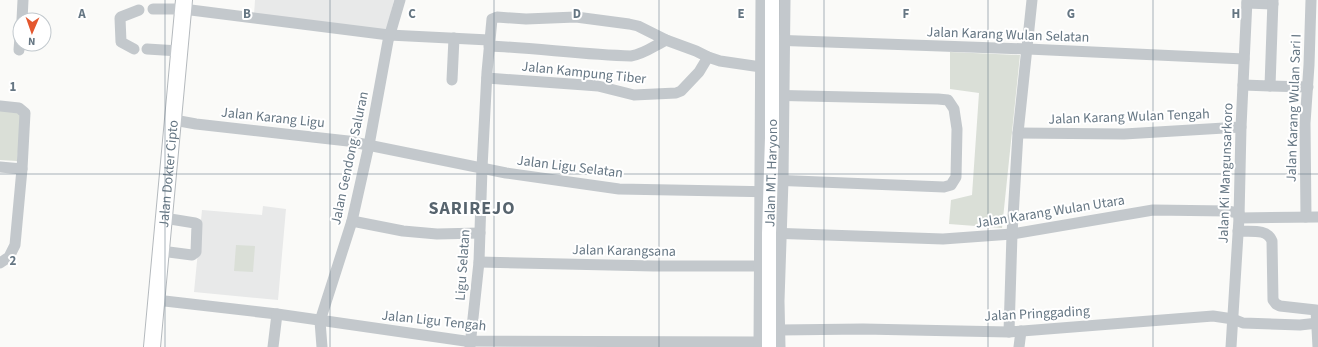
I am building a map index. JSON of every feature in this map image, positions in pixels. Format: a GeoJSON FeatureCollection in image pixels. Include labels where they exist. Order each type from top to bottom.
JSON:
{"type":"FeatureCollection","features":[{"type":"Feature","properties":{"kind":"highway","name":"Jalan Dokter Cipto"},"geometry":{"type":"LineString","coordinates":[[152,347],[174,120],[183,4]]}},
{"type":"Feature","properties":{"kind":"main road","name":"Jalan MT. Haryono"},"geometry":{"type":"LineString","coordinates":[[769,342],[774,301],[764,266],[776,234],[771,186],[766,165],[772,95],[766,67],[778,41],[772,0]]}},
{"type":"Feature","properties":{"kind":"street"},"geometry":{"type":"LineString","coordinates":[[22,12],[23,0]]}},
{"type":"Feature","properties":{"kind":"street","name":"Jalan Gendong Saluran"},"geometry":{"type":"LineString","coordinates":[[320,321],[352,221],[363,144],[389,35],[400,0]]}},
{"type":"Feature","properties":{"kind":"street"},"geometry":{"type":"LineString","coordinates":[[489,43],[491,22],[492,19],[497,17],[526,19],[576,17],[638,26],[666,40],[720,61],[766,67],[761,0]]}},
{"type":"Feature","properties":{"kind":"street"},"geometry":{"type":"LineString","coordinates":[[769,342],[764,266],[771,186],[772,95],[778,41],[785,0]]}},
{"type":"Feature","properties":{"kind":"street"},"geometry":{"type":"LineString","coordinates":[[1009,332],[1012,234],[1018,133],[1032,0]]}},
{"type":"Feature","properties":{"kind":"street","name":"Jalan Karang Wulan Sari I"},"geometry":{"type":"LineString","coordinates":[[1306,217],[1305,123],[1313,75],[1311,0]]}},
{"type":"Feature","properties":{"kind":"street"},"geometry":{"type":"LineString","coordinates":[[1247,2],[1273,2],[1270,86]]}},
{"type":"Feature","properties":{"kind":"street","name":"Jalan Ki Mangunsarkoro"},"geometry":{"type":"LineString","coordinates":[[1231,347],[1243,232],[1241,127],[1247,2]]}},
{"type":"Feature","properties":{"kind":"street"},"geometry":{"type":"LineString","coordinates":[[153,9],[183,4],[389,35],[454,38],[557,52],[631,56],[647,51],[666,40]]}},
{"type":"Feature","properties":{"kind":"street"},"geometry":{"type":"LineString","coordinates":[[134,49],[122,42],[120,18],[139,10]]}},
{"type":"Feature","properties":{"kind":"street"},"geometry":{"type":"LineString","coordinates":[[452,80],[454,38]]}},
{"type":"Feature","properties":{"kind":"street","name":"Jalan Karang Wulan Selatan"},"geometry":{"type":"LineString","coordinates":[[778,41],[1028,49],[1244,59]]}},
{"type":"Feature","properties":{"kind":"street","name":"Ligu Selatan"},"geometry":{"type":"LineString","coordinates":[[471,344],[479,262],[482,168],[489,43]]}},
{"type":"Feature","properties":{"kind":"street"},"geometry":{"type":"LineString","coordinates":[[147,49],[179,51]]}},
{"type":"Feature","properties":{"kind":"street","name":"Jalan Kampung Tiber"},"geometry":{"type":"LineString","coordinates":[[487,78],[598,86],[634,95],[671,94],[681,91],[699,72],[708,57]]}},
{"type":"Feature","properties":{"kind":"street"},"geometry":{"type":"LineString","coordinates":[[1243,85],[1311,90]]}},
{"type":"Feature","properties":{"kind":"street","name":"Jalan Ligu Selatan"},"geometry":{"type":"LineString","coordinates":[[363,144],[506,173],[619,189],[771,186],[944,187],[951,185],[956,177],[957,129],[954,109],[948,100],[772,95]]}},
{"type":"Feature","properties":{"kind":"street"},"geometry":{"type":"LineString","coordinates":[[0,106],[19,108],[25,113],[22,169],[14,245],[9,257],[0,263]]}},
{"type":"Feature","properties":{"kind":"street","name":"Jalan Karang Ligu"},"geometry":{"type":"LineString","coordinates":[[174,120],[363,144]]}},
{"type":"Feature","properties":{"kind":"street","name":"Jalan Karang Wulan Tengah"},"geometry":{"type":"LineString","coordinates":[[1018,133],[1124,134],[1241,127]]}},
{"type":"Feature","properties":{"kind":"street"},"geometry":{"type":"LineString","coordinates":[[0,166],[22,169]]}},
{"type":"Feature","properties":{"kind":"street","name":"Jalan Karang Wulan Utara"},"geometry":{"type":"LineString","coordinates":[[776,234],[943,239],[1012,234],[1153,210],[1227,211],[1243,216],[1263,217],[1318,217]]}},
{"type":"Feature","properties":{"kind":"street"},"geometry":{"type":"LineString","coordinates":[[161,251],[192,255],[196,252],[197,224],[164,218]]}},
{"type":"Feature","properties":{"kind":"street"},"geometry":{"type":"LineString","coordinates":[[352,221],[403,231],[437,234],[480,233]]}},
{"type":"Feature","properties":{"kind":"street"},"geometry":{"type":"LineString","coordinates":[[1243,232],[1265,232],[1270,236],[1272,241],[1273,300],[1280,306],[1317,310],[1318,347]]}},
{"type":"Feature","properties":{"kind":"street"},"geometry":{"type":"LineString","coordinates":[[774,301],[776,234]]}},
{"type":"Feature","properties":{"kind":"street","name":"Jalan Karangsana"},"geometry":{"type":"LineString","coordinates":[[479,262],[654,266],[764,266]]}},
{"type":"Feature","properties":{"kind":"street","name":"Jalan Ligu Tengah"},"geometry":{"type":"LineString","coordinates":[[156,300],[278,314],[465,341],[471,344],[769,342]]}},
{"type":"Feature","properties":{"kind":"street"},"geometry":{"type":"LineString","coordinates":[[273,347],[278,314]]}},
{"type":"Feature","properties":{"kind":"street","name":"Jalan Pringgading"},"geometry":{"type":"LineString","coordinates":[[769,342],[863,330],[1009,332],[1213,316],[1233,319],[1243,323],[1300,326],[1318,323]]}},
{"type":"Feature","properties":{"kind":"street"},"geometry":{"type":"LineString","coordinates":[[320,321],[322,347]]}},
{"type":"Feature","properties":{"kind":"street"},"geometry":{"type":"LineString","coordinates":[[1019,347],[1021,331]]}},
{"type":"Feature","properties":{"kind":"shaded area"},"geometry":{"type":"Polygon","coordinates":[[[255,0],[394,0],[386,33],[254,15],[255,0]]]}},
{"type":"Feature","properties":{"kind":"shaded area"},"geometry":{"type":"Polygon","coordinates":[[[950,52],[1020,55],[1002,228],[949,224],[951,200],[972,195],[979,93],[950,89],[950,52]]]}},
{"type":"Feature","properties":{"kind":"shaded area"},"geometry":{"type":"Polygon","coordinates":[[[0,110],[22,112],[17,161],[0,160],[0,110]]]}},
{"type":"Feature","properties":{"kind":"shaded area"},"geometry":{"type":"Polygon","coordinates":[[[263,206],[286,209],[278,300],[194,292],[202,210],[262,215],[263,206]]]}},
{"type":"Feature","properties":{"kind":"shaded area"},"geometry":{"type":"Polygon","coordinates":[[[236,245],[255,246],[253,272],[234,271],[236,245]]]}},
{"type":"Feature","properties":{"kind":"district","name":"SARIREJO"},"geometry":{"type":"Point","coordinates":[472,208]}}]}
